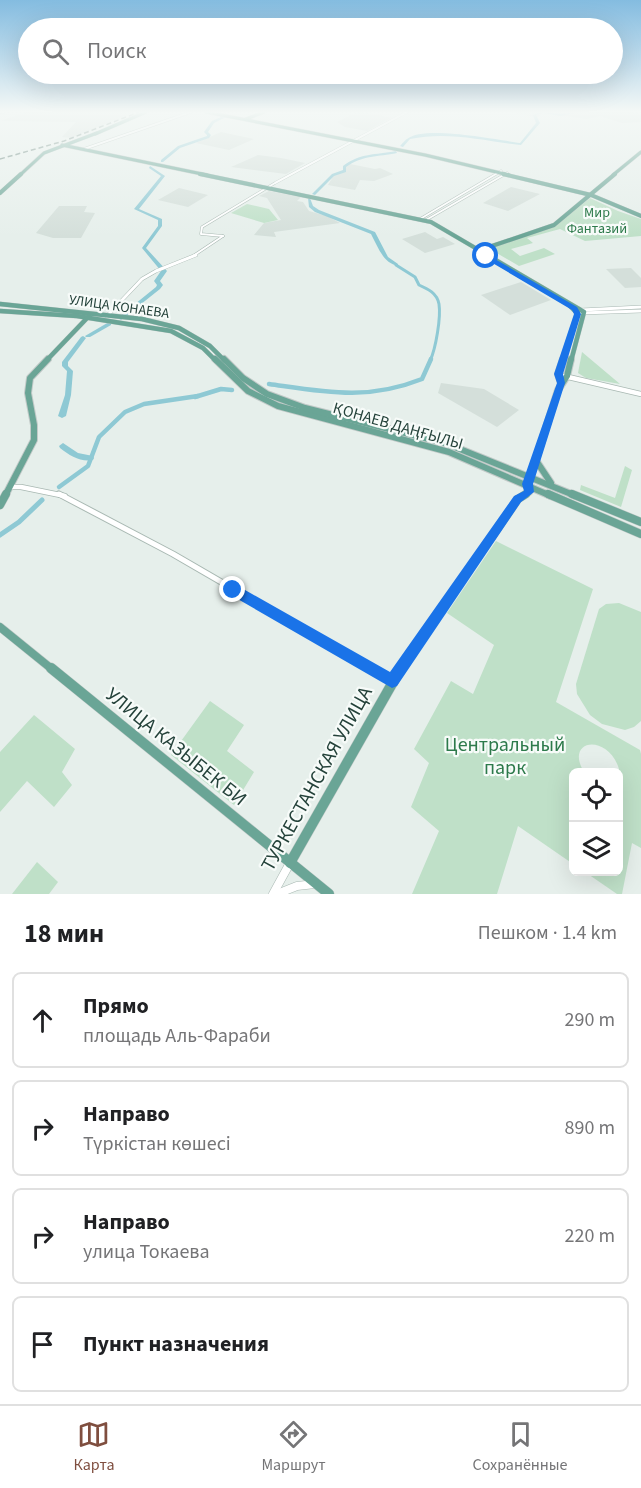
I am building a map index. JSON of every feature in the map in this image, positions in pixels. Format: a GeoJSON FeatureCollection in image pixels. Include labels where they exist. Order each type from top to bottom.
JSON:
{"type":"FeatureCollection","features":[{"type":"Feature","properties":{"kind":"main road"},"geometry":{"type":"LineString","coordinates":[[0,193],[45,154]]}},
{"type":"Feature","properties":{"kind":"main road"},"geometry":{"type":"LineString","coordinates":[[106,154],[426,220],[580,312]]}},
{"type":"Feature","properties":{"kind":"main road"},"geometry":{"type":"LineString","coordinates":[[418,154],[592,194],[641,215]]}},
{"type":"Feature","properties":{"kind":"main road"},"geometry":{"type":"LineString","coordinates":[[478,250],[554,225],[639,154]]}},
{"type":"Feature","properties":{"kind":"main road"},"geometry":{"type":"LineString","coordinates":[[503,173],[592,194]]}},
{"type":"Feature","properties":{"kind":"main road"},"geometry":{"type":"LineString","coordinates":[[260,186],[275,183],[281,190]]}},
{"type":"Feature","properties":{"kind":"main road"},"geometry":{"type":"LineString","coordinates":[[572,189],[599,188]]}},
{"type":"Feature","properties":{"kind":"main road"},"geometry":{"type":"LineString","coordinates":[[262,191],[281,190]]}},
{"type":"Feature","properties":{"kind":"main road","name":"УЛИЦА КОНАЕВА"},"geometry":{"type":"LineString","coordinates":[[0,306],[156,322],[186,332],[210,346],[255,387],[284,401]]}},
{"type":"Feature","properties":{"kind":"main road","name":"УЛИЦА КОНАЕВА"},"geometry":{"type":"LineString","coordinates":[[0,306],[67,314]]}},
{"type":"Feature","properties":{"kind":"main road"},"geometry":{"type":"LineString","coordinates":[[561,383],[558,374],[580,312]]}},
{"type":"Feature","properties":{"kind":"main road"},"geometry":{"type":"LineString","coordinates":[[530,481],[561,383],[567,376],[580,312]]}},
{"type":"Feature","properties":{"kind":"main road"},"geometry":{"type":"LineString","coordinates":[[67,314],[79,322],[75,331]]}},
{"type":"Feature","properties":{"kind":"main road"},"geometry":{"type":"LineString","coordinates":[[0,505],[36,432],[26,385],[33,374],[90,316]]}},
{"type":"Feature","properties":{"kind":"main road"},"geometry":{"type":"LineString","coordinates":[[75,331],[93,322],[109,318]]}},
{"type":"Feature","properties":{"kind":"main road","name":"УЛИЦА КОНАЕВА"},"geometry":{"type":"LineString","coordinates":[[109,318],[173,332],[190,340],[203,348],[235,383],[278,406]]}},
{"type":"Feature","properties":{"kind":"main road"},"geometry":{"type":"LineString","coordinates":[[173,332],[205,353],[235,383],[258,401],[278,410],[431,450],[449,452]]}},
{"type":"Feature","properties":{"kind":"main road"},"geometry":{"type":"LineString","coordinates":[[186,332],[203,339],[219,350],[255,383],[290,400],[443,441]]}},
{"type":"Feature","properties":{"kind":"main road"},"geometry":{"type":"LineString","coordinates":[[190,340],[197,337]]}},
{"type":"Feature","properties":{"kind":"main road"},"geometry":{"type":"LineString","coordinates":[[278,406],[284,401]]}},
{"type":"Feature","properties":{"kind":"main road","name":"ҚОНАЕВ ДАҢҒЫЛЫ"},"geometry":{"type":"LineString","coordinates":[[284,401],[443,441],[491,461],[530,481],[552,496],[641,534]]}},
{"type":"Feature","properties":{"kind":"main road","name":"ҚОНАЕВ ДАҢҒЫЛЫ"},"geometry":{"type":"LineString","coordinates":[[278,406],[449,452],[530,481],[556,487],[641,522]]}},
{"type":"Feature","properties":{"kind":"main road"},"geometry":{"type":"LineString","coordinates":[[310,416],[317,421]]}},
{"type":"Feature","properties":{"kind":"main road"},"geometry":{"type":"LineString","coordinates":[[537,462],[545,477],[556,487]]}},
{"type":"Feature","properties":{"kind":"main road","name":"ТУРКЕСТАНСКАЯ УЛИЦА"},"geometry":{"type":"LineString","coordinates":[[290,862],[392,681],[518,499],[529,492],[530,481]]}},
{"type":"Feature","properties":{"kind":"main road"},"geometry":{"type":"LineString","coordinates":[[518,499],[538,494],[552,496]]}},
{"type":"Feature","properties":{"kind":"main road","name":"УЛИЦА КАЗЫБЕК БИ"},"geometry":{"type":"LineString","coordinates":[[0,627],[329,894]]}},
{"type":"Feature","properties":{"kind":"street"},"geometry":{"type":"LineString","coordinates":[[109,318],[138,282],[155,271],[192,257],[223,236],[201,234],[202,227],[207,223],[329,154]]}},
{"type":"Feature","properties":{"kind":"street"},"geometry":{"type":"LineString","coordinates":[[420,219],[503,173]]}},
{"type":"Feature","properties":{"kind":"street"},"geometry":{"type":"LineString","coordinates":[[426,220],[503,173]]}},
{"type":"Feature","properties":{"kind":"street"},"geometry":{"type":"LineString","coordinates":[[580,312],[641,309]]}},
{"type":"Feature","properties":{"kind":"street"},"geometry":{"type":"LineString","coordinates":[[558,374],[641,394]]}},
{"type":"Feature","properties":{"kind":"street"},"geometry":{"type":"LineString","coordinates":[[9,487],[64,495],[174,554],[392,681]]}},
{"type":"Feature","properties":{"kind":"street","name":"ТУРКЕСТАНСКАЯ УЛИЦА"},"geometry":{"type":"LineString","coordinates":[[275,894],[290,862]]}},
{"type":"Feature","properties":{"kind":"street"},"geometry":{"type":"LineString","coordinates":[[275,894],[297,886],[316,884]]}},
{"type":"Feature","properties":{"kind":"shaded area"},"geometry":{"type":"Polygon","coordinates":[[[258,155],[305,163],[286,174],[231,167],[258,155]]]}},
{"type":"Feature","properties":{"kind":"shaded area"},"geometry":{"type":"Polygon","coordinates":[[[350,164],[380,168],[393,174],[374,181],[360,180],[355,190],[328,185],[334,175],[346,171],[345,167],[350,164]]]}},
{"type":"Feature","properties":{"kind":"shaded area"},"geometry":{"type":"Polygon","coordinates":[[[511,187],[540,194],[508,211],[483,203],[511,187]]]}},
{"type":"Feature","properties":{"kind":"shaded area"},"geometry":{"type":"Polygon","coordinates":[[[179,188],[208,195],[188,207],[158,200],[179,188]]]}},
{"type":"Feature","properties":{"kind":"shaded area"},"geometry":{"type":"Polygon","coordinates":[[[269,191],[301,197],[297,201],[303,202],[309,211],[327,216],[340,223],[274,232],[276,237],[254,235],[264,223],[281,220],[267,198],[259,196],[269,191]]]}},
{"type":"Feature","properties":{"kind":"shaded area"},"geometry":{"type":"Polygon","coordinates":[[[59,206],[87,206],[84,212],[95,213],[81,238],[53,238],[36,233],[59,206]]]}},
{"type":"Feature","properties":{"kind":"shaded area"},"geometry":{"type":"Polygon","coordinates":[[[425,232],[437,239],[443,237],[455,244],[425,253],[402,239],[425,232]]]}},
{"type":"Feature","properties":{"kind":"shaded area"},"geometry":{"type":"Polygon","coordinates":[[[631,268],[641,278],[641,287],[625,288],[606,269],[631,268]]]}},
{"type":"Feature","properties":{"kind":"shaded area"},"geometry":{"type":"Polygon","coordinates":[[[521,282],[551,300],[510,315],[481,295],[521,282]]]}},
{"type":"Feature","properties":{"kind":"shaded area"},"geometry":{"type":"Polygon","coordinates":[[[441,383],[484,389],[519,410],[497,427],[438,393],[441,383]]]}},
{"type":"Feature","properties":{"kind":"green space","name":"Мир Фантазий"},"geometry":{"type":"Polygon","coordinates":[[[590,198],[641,219],[641,236],[585,241],[560,229],[527,238],[533,243],[511,249],[520,256],[544,248],[555,254],[519,266],[488,248],[555,226],[590,198]]]}},
{"type":"Feature","properties":{"kind":"green space"},"geometry":{"type":"Polygon","coordinates":[[[247,204],[269,209],[278,220],[264,223],[231,213],[247,204]]]}},
{"type":"Feature","properties":{"kind":"green space"},"geometry":{"type":"Polygon","coordinates":[[[582,352],[620,384],[586,378],[578,373],[582,352]]]}},
{"type":"Feature","properties":{"kind":"green space"},"geometry":{"type":"Polygon","coordinates":[[[625,466],[632,470],[621,507],[580,490],[581,485],[615,498],[625,466]]]}},
{"type":"Feature","properties":{"kind":"green space","name":"Центральный парк"},"geometry":{"type":"Polygon","coordinates":[[[496,541],[593,589],[556,702],[640,750],[641,848],[632,843],[622,894],[617,894],[591,876],[623,876],[623,768],[619,768],[614,757],[606,750],[598,745],[590,745],[583,747],[579,753],[582,768],[569,768],[569,861],[518,826],[497,894],[412,894],[439,831],[411,807],[429,763],[414,749],[451,681],[473,694],[494,645],[447,613],[496,541]]]}},
{"type":"Feature","properties":{"kind":"green space"},"geometry":{"type":"Polygon","coordinates":[[[619,603],[641,612],[641,721],[625,730],[602,724],[590,715],[577,694],[576,684],[599,609],[606,604],[619,603]]]}},
{"type":"Feature","properties":{"kind":"green space"},"geometry":{"type":"Polygon","coordinates":[[[210,701],[244,725],[227,751],[254,772],[234,805],[171,755],[210,701]]]}},
{"type":"Feature","properties":{"kind":"green space"},"geometry":{"type":"Polygon","coordinates":[[[34,715],[75,749],[62,772],[72,785],[54,807],[27,781],[0,812],[0,752],[34,715]]]}},
{"type":"Feature","properties":{"kind":"green space"},"geometry":{"type":"Polygon","coordinates":[[[37,862],[58,882],[49,894],[12,894],[37,862]]]}},
{"type":"Feature","properties":{"kind":"waterway"},"geometry":{"type":"LineString","coordinates":[[162,161],[171,154]]}},
{"type":"Feature","properties":{"kind":"waterway"},"geometry":{"type":"LineString","coordinates":[[314,194],[333,175],[345,171],[344,167],[351,162],[369,155],[381,154]]}},
{"type":"Feature","properties":{"kind":"waterway"},"geometry":{"type":"LineString","coordinates":[[121,318],[158,288],[160,285],[157,281],[164,271],[144,248],[158,230],[160,219],[136,209],[163,176],[150,167]]}},
{"type":"Feature","properties":{"kind":"waterway"},"geometry":{"type":"LineString","coordinates":[[309,199],[311,207],[317,211],[373,233],[386,258],[396,265]]}},
{"type":"Feature","properties":{"kind":"waterway"},"geometry":{"type":"LineString","coordinates":[[396,265],[415,277],[419,285],[432,292],[438,300],[439,324],[430,361]]}},
{"type":"Feature","properties":{"kind":"waterway"},"geometry":{"type":"LineString","coordinates":[[88,336],[109,324]]}},
{"type":"Feature","properties":{"kind":"waterway"},"geometry":{"type":"LineString","coordinates":[[62,416],[68,395],[70,371],[65,366],[65,362],[83,338]]}},
{"type":"Feature","properties":{"kind":"waterway"},"geometry":{"type":"LineString","coordinates":[[269,384],[346,393],[383,390],[422,379],[431,359]]}},
{"type":"Feature","properties":{"kind":"waterway"},"geometry":{"type":"LineString","coordinates":[[195,397],[221,389],[232,390]]}},
{"type":"Feature","properties":{"kind":"waterway"},"geometry":{"type":"LineString","coordinates":[[59,487],[88,466],[99,437],[125,412],[144,404],[198,396]]}},
{"type":"Feature","properties":{"kind":"waterway"},"geometry":{"type":"LineString","coordinates":[[63,446],[75,455],[90,458]]}},
{"type":"Feature","properties":{"kind":"waterway"},"geometry":{"type":"LineString","coordinates":[[0,535],[19,522],[42,500]]}},
{"type":"Feature","properties":{"kind":"railway"},"geometry":{"type":"LineString","coordinates":[[0,159],[19,154]]}},
{"type":"Feature","properties":{"kind":"route"},"geometry":{"type":"LineString","coordinates":[[233,590],[392,681],[518,499],[529,492],[528,484],[532,478],[561,383],[558,374],[578,314],[576,310],[486,256]]}}]}
